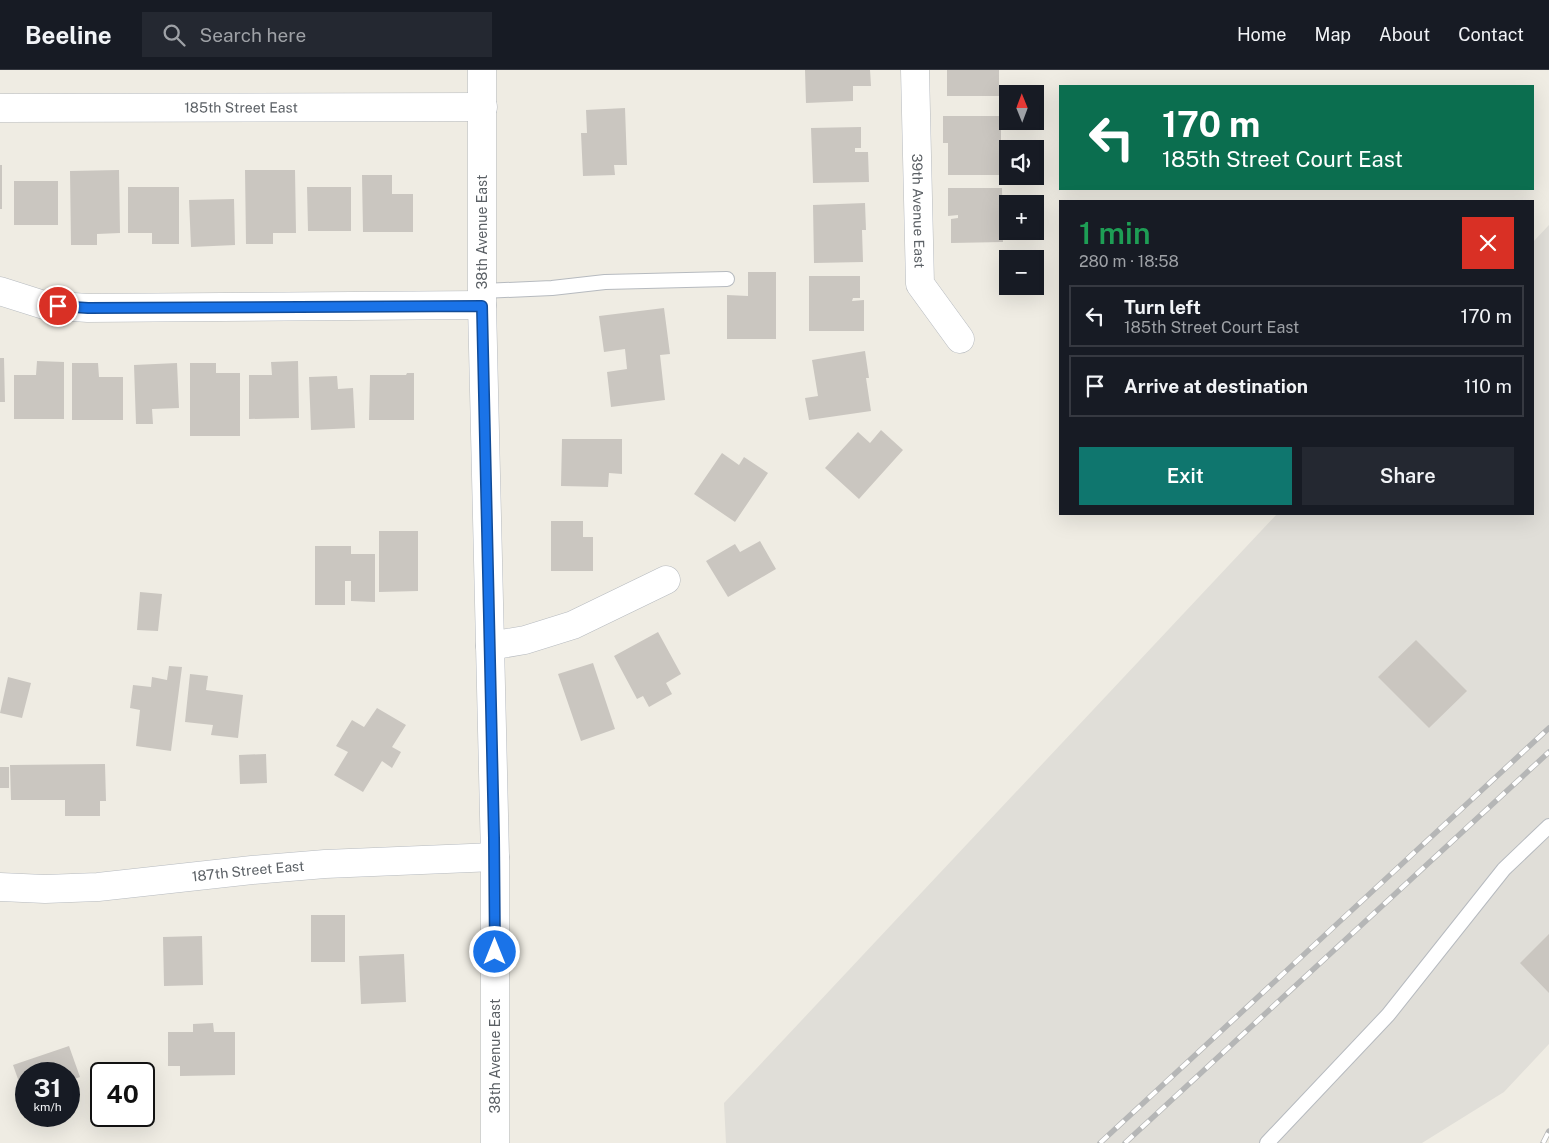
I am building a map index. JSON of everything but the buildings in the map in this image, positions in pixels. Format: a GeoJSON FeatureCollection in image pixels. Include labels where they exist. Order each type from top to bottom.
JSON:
{"type":"FeatureCollection","features":[{"type":"Feature","properties":{"kind":"street","name":"38th Avenue East"},"geometry":{"type":"LineString","coordinates":[[482,70],[482,298],[495,857],[495,1143]]}},
{"type":"Feature","properties":{"kind":"street","name":"39th Avenue East"},"geometry":{"type":"LineString","coordinates":[[915,70],[920,284],[960,339]]}},
{"type":"Feature","properties":{"kind":"street","name":"185th Street East"},"geometry":{"type":"LineString","coordinates":[[0,108],[483,107]]}},
{"type":"Feature","properties":{"kind":"street"},"geometry":{"type":"LineString","coordinates":[[0,291],[44,304],[88,308],[482,298]]}},
{"type":"Feature","properties":{"kind":"street"},"geometry":{"type":"LineString","coordinates":[[490,646],[525,640],[573,624],[666,580]]}},
{"type":"Feature","properties":{"kind":"street","name":"187th Street East"},"geometry":{"type":"LineString","coordinates":[[0,887],[46,890],[98,887],[325,864],[495,857]]}},
{"type":"Feature","properties":{"kind":"lane"},"geometry":{"type":"LineString","coordinates":[[482,298],[605,282],[727,279]]}},
{"type":"Feature","properties":{"kind":"lane"},"geometry":{"type":"LineString","coordinates":[[1268,1143],[1388,1015],[1504,869],[1549,826]]}},
{"type":"Feature","properties":{"kind":"shaded area"},"geometry":{"type":"Polygon","coordinates":[[[1549,225],[1549,1044],[1504,1092],[1422,1143],[726,1143],[724,1103],[1276,515],[1534,515],[1534,241],[1549,225]]]}},
{"type":"Feature","properties":{"kind":"railway"},"geometry":{"type":"LineString","coordinates":[[1100,1143],[1549,728]]}},
{"type":"Feature","properties":{"kind":"railway"},"geometry":{"type":"LineString","coordinates":[[1125,1143],[1549,752]]}},
{"type":"Feature","properties":{"kind":"railway"},"geometry":{"type":"LineString","coordinates":[[1543,1143],[1549,1131]]}},
{"type":"Feature","properties":{"kind":"route"},"geometry":{"type":"LineString","coordinates":[[58,306],[88,308],[482,306],[495,952]]}}]}
